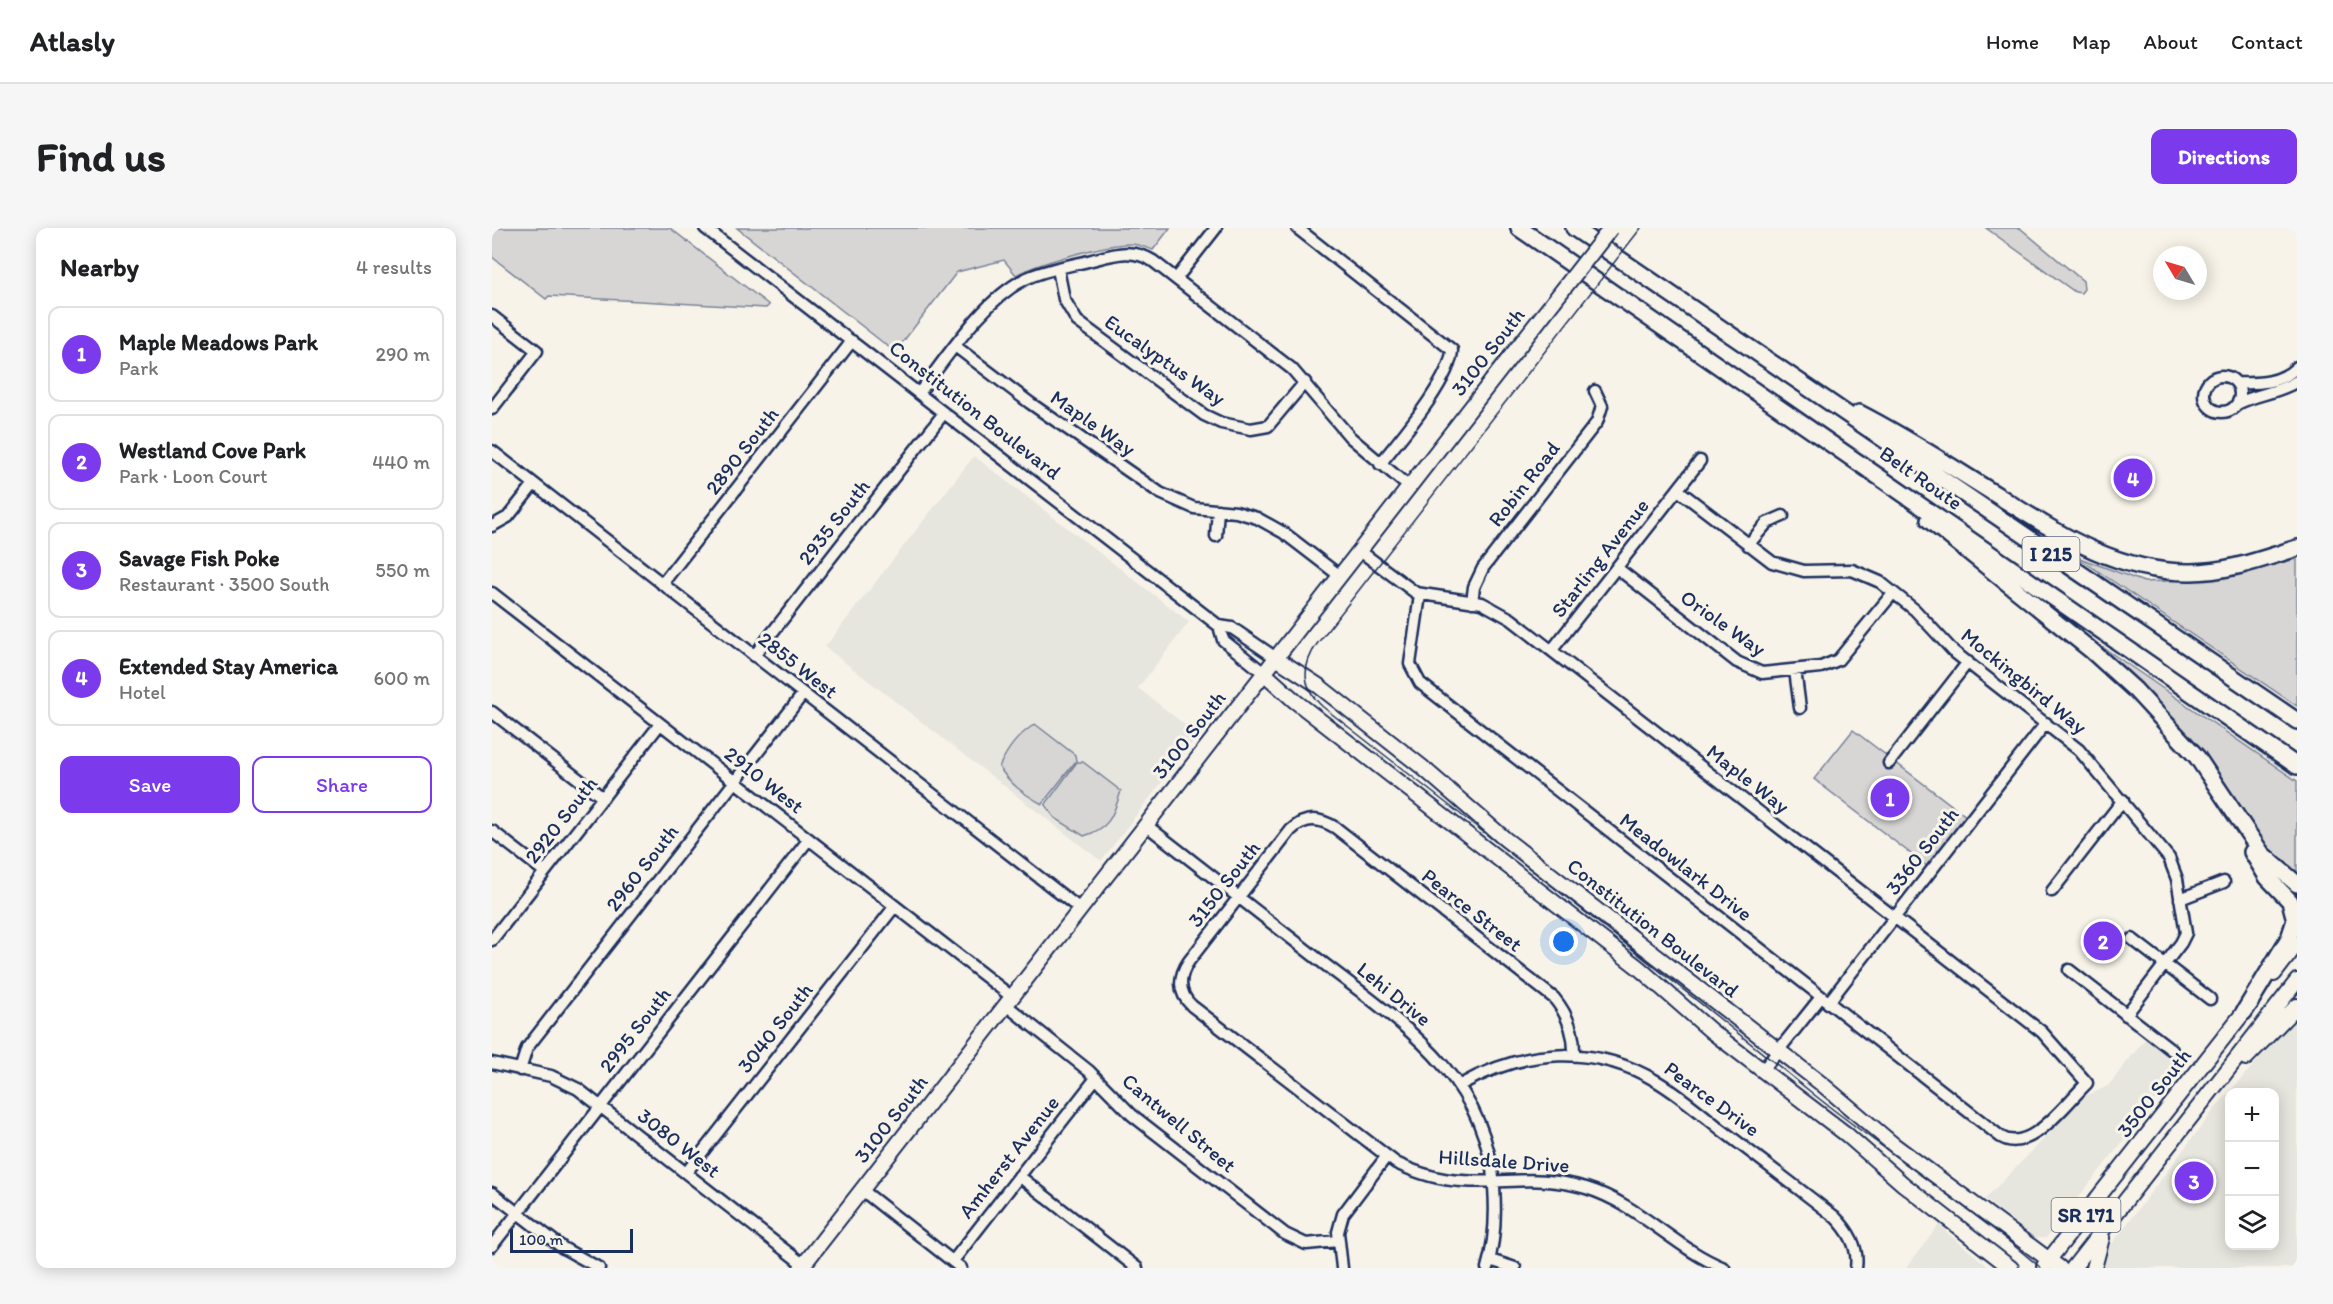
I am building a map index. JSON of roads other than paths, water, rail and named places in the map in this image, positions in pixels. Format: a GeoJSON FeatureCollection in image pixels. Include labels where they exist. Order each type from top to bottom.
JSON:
{"type":"FeatureCollection","features":[{"type":"Feature","properties":{"kind":"highway","name":"Belt Route"},"geometry":{"type":"LineString","coordinates":[[1519,228],[1880,475],[2297,766]]}},
{"type":"Feature","properties":{"kind":"highway","name":"Belt Route"},"geometry":{"type":"LineString","coordinates":[[1574,228],[2297,721]]}},
{"type":"Feature","properties":{"kind":"highway"},"geometry":{"type":"LineString","coordinates":[[1805,387],[1902,437],[2067,539],[2107,556],[2158,570],[2198,572],[2232,568],[2297,548]]}},
{"type":"Feature","properties":{"kind":"highway"},"geometry":{"type":"LineString","coordinates":[[1880,475],[1966,552],[2092,651],[2128,683],[2197,757],[2245,832],[2270,862],[2297,884]]}},
{"type":"Feature","properties":{"kind":"highway"},"geometry":{"type":"LineString","coordinates":[[2107,556],[2149,564],[2198,565],[2242,557],[2297,538]]}},
{"type":"Feature","properties":{"kind":"highway"},"geometry":{"type":"LineString","coordinates":[[2244,1012],[2289,938],[2295,920],[2290,901],[2262,870],[2245,832]]}},
{"type":"Feature","properties":{"kind":"main road","name":"3100 South"},"geometry":{"type":"LineString","coordinates":[[802,1266],[1611,228]]}},
{"type":"Feature","properties":{"kind":"main road","name":"Constitution Boulevard"},"geometry":{"type":"LineString","coordinates":[[1276,658],[1319,686],[1422,767],[1505,839],[1778,1050],[1894,1145],[2050,1266]]}},
{"type":"Feature","properties":{"kind":"main road","name":"Constitution Boulevard"},"geometry":{"type":"LineString","coordinates":[[1264,673],[1295,701],[1639,968],[1696,1018],[1846,1134],[1897,1179],[2010,1268]]}},
{"type":"Feature","properties":{"kind":"main road","name":"3500 South"},"geometry":{"type":"LineString","coordinates":[[2050,1266],[2297,944]]}},
{"type":"Feature","properties":{"kind":"main road","name":"SR 171"},"geometry":{"type":"LineString","coordinates":[[2073,1268],[2230,1070],[2297,981]]}},
{"type":"Feature","properties":{"kind":"main road"},"geometry":{"type":"LineString","coordinates":[[2230,1070],[2266,1040],[2297,1006]]}},
{"type":"Feature","properties":{"kind":"main road"},"geometry":{"type":"LineString","coordinates":[[2094,1268],[2100,1242],[2111,1221]]}},
{"type":"Feature","properties":{"kind":"street","name":"Constitution Boulevard"},"geometry":{"type":"LineString","coordinates":[[705,228],[1219,626],[1232,628],[1276,658]]}},
{"type":"Feature","properties":{"kind":"street"},"geometry":{"type":"LineString","coordinates":[[1176,279],[1216,228]]}},
{"type":"Feature","properties":{"kind":"street"},"geometry":{"type":"LineString","coordinates":[[1297,228],[1448,346],[1452,352],[1429,401],[1380,464]]}},
{"type":"Feature","properties":{"kind":"street"},"geometry":{"type":"LineString","coordinates":[[919,393],[968,328],[1016,285],[1036,275],[1130,252],[1148,258],[1305,382],[1350,437],[1409,487]]}},
{"type":"Feature","properties":{"kind":"street","name":"Eucalyptus Way"},"geometry":{"type":"LineString","coordinates":[[1058,269],[1064,299],[1077,321],[1216,422],[1248,429],[1264,428],[1275,420],[1305,382]]}},
{"type":"Feature","properties":{"kind":"street"},"geometry":{"type":"LineString","coordinates":[[492,316],[537,351],[492,409]]}},
{"type":"Feature","properties":{"kind":"street","name":"2890 South"},"geometry":{"type":"LineString","coordinates":[[662,584],[852,341]]}},
{"type":"Feature","properties":{"kind":"street","name":"Maple Way"},"geometry":{"type":"LineString","coordinates":[[955,346],[1030,403],[1160,494],[1185,506],[1247,514],[1274,526],[1340,576]]}},
{"type":"Feature","properties":{"kind":"street"},"geometry":{"type":"LineString","coordinates":[[2237,383],[2280,379],[2297,367]]}},
{"type":"Feature","properties":{"kind":"street"},"geometry":{"type":"LineString","coordinates":[[2237,404],[2240,394],[2237,383],[2229,376],[2218,375],[2205,385],[2203,395],[2207,405],[2216,411],[2227,411],[2254,395],[2285,388],[2297,381]]}},
{"type":"Feature","properties":{"kind":"street","name":"Robin Road"},"geometry":{"type":"LineString","coordinates":[[1472,602],[1474,587],[1483,568],[1597,422],[1602,406],[1595,391]]}},
{"type":"Feature","properties":{"kind":"street","name":"2935 South"},"geometry":{"type":"LineString","coordinates":[[754,656],[944,412]]}},
{"type":"Feature","properties":{"kind":"street","name":"2855 West"},"geometry":{"type":"LineString","coordinates":[[492,451],[1080,909]]}},
{"type":"Feature","properties":{"kind":"street","name":"Starling Avenue"},"geometry":{"type":"LineString","coordinates":[[1552,650],[1700,461]]}},
{"type":"Feature","properties":{"kind":"street"},"geometry":{"type":"LineString","coordinates":[[492,526],[508,517],[534,484]]}},
{"type":"Feature","properties":{"kind":"street","name":"Mockingbird Way"},"geometry":{"type":"LineString","coordinates":[[1678,490],[1748,545],[1783,567],[1804,571],[1852,570],[1871,577],[1915,610],[1947,646],[2079,750],[2123,800],[2166,852],[2177,879],[2185,937],[2126,1015]]}},
{"type":"Feature","properties":{"kind":"street"},"geometry":{"type":"LineString","coordinates":[[1216,536],[1218,510]]}},
{"type":"Feature","properties":{"kind":"street"},"geometry":{"type":"LineString","coordinates":[[1748,545],[1767,523],[1783,516]]}},
{"type":"Feature","properties":{"kind":"street","name":"Maple Way"},"geometry":{"type":"LineString","coordinates":[[1359,551],[1420,595],[1472,602],[1497,609],[2049,1038],[2087,1083],[2029,1139],[2013,1142],[2001,1137]]}},
{"type":"Feature","properties":{"kind":"street","name":"Oriole Way"},"geometry":{"type":"LineString","coordinates":[[1617,568],[1744,667],[1762,673],[1827,666],[1843,656],[1893,593]]}},
{"type":"Feature","properties":{"kind":"street","name":"2910 West"},"geometry":{"type":"LineString","coordinates":[[492,593],[895,906],[1009,1001]]}},
{"type":"Feature","properties":{"kind":"street","name":"Meadowlark Drive"},"geometry":{"type":"LineString","coordinates":[[1420,595],[1410,658],[1413,675],[1419,683],[2001,1137]]}},
{"type":"Feature","properties":{"kind":"street","name":"Constitution Boulevard"},"geometry":{"type":"LineString","coordinates":[[1219,626],[1223,640],[1264,673]]}},
{"type":"Feature","properties":{"kind":"street"},"geometry":{"type":"LineString","coordinates":[[1889,763],[1968,662]]}},
{"type":"Feature","properties":{"kind":"street"},"geometry":{"type":"LineString","coordinates":[[1795,670],[1800,708]]}},
{"type":"Feature","properties":{"kind":"street","name":"2960 South"},"geometry":{"type":"LineString","coordinates":[[520,1070],[527,1048],[803,694]]}},
{"type":"Feature","properties":{"kind":"street"},"geometry":{"type":"LineString","coordinates":[[492,712],[603,798]]}},
{"type":"Feature","properties":{"kind":"street","name":"3360 South"},"geometry":{"type":"LineString","coordinates":[[1762,1071],[1895,917],[2046,723]]}},
{"type":"Feature","properties":{"kind":"street","name":"2920 South"},"geometry":{"type":"LineString","coordinates":[[492,940],[660,724]]}},
{"type":"Feature","properties":{"kind":"street"},"geometry":{"type":"LineString","coordinates":[[2052,891],[2123,800]]}},
{"type":"Feature","properties":{"kind":"street","name":"3150 South"},"geometry":{"type":"LineString","coordinates":[[1181,988],[1185,967],[1292,830],[1302,822],[1315,819]]}},
{"type":"Feature","properties":{"kind":"street","name":"Pearce Street"},"geometry":{"type":"LineString","coordinates":[[1315,819],[1336,828],[1554,998],[1570,1023],[1574,1038],[1574,1055]]}},
{"type":"Feature","properties":{"kind":"street","name":"Lehi Drive"},"geometry":{"type":"LineString","coordinates":[[1146,825],[1417,1037],[1460,1085],[1484,1135],[1493,1180],[1494,1229],[1488,1264]]}},
{"type":"Feature","properties":{"kind":"street"},"geometry":{"type":"LineString","coordinates":[[492,831],[545,872]]}},
{"type":"Feature","properties":{"kind":"street","name":"2995 South"},"geometry":{"type":"LineString","coordinates":[[492,1246],[809,839]]}},
{"type":"Feature","properties":{"kind":"street"},"geometry":{"type":"LineString","coordinates":[[2180,899],[2224,882]]}},
{"type":"Feature","properties":{"kind":"street","name":"3040 South"},"geometry":{"type":"LineString","coordinates":[[686,1173],[895,906]]}},
{"type":"Feature","properties":{"kind":"street"},"geometry":{"type":"LineString","coordinates":[[2132,939],[2210,999]]}},
{"type":"Feature","properties":{"kind":"street"},"geometry":{"type":"LineString","coordinates":[[2069,970],[2172,1050]]}},
{"type":"Feature","properties":{"kind":"street","name":"Hillsdale Drive"},"geometry":{"type":"LineString","coordinates":[[1181,988],[1185,998],[1197,1010],[1386,1157],[1418,1172],[1439,1178],[1465,1181],[1554,1181],[1602,1194],[1631,1208],[1696,1254],[1724,1268]]}},
{"type":"Feature","properties":{"kind":"street","name":"Cantwell Street"},"geometry":{"type":"LineString","coordinates":[[1009,1001],[1096,1077],[1126,1110],[1291,1239],[1306,1244],[1338,1241]]}},
{"type":"Feature","properties":{"kind":"street","name":"Pearce Drive"},"geometry":{"type":"LineString","coordinates":[[1460,1085],[1510,1062],[1574,1055],[1624,1065],[1675,1093],[1841,1223],[1854,1244],[1856,1268]]}},
{"type":"Feature","properties":{"kind":"street","name":"3080 West"},"geometry":{"type":"LineString","coordinates":[[492,1063],[561,1080],[686,1173],[802,1266]]}},
{"type":"Feature","properties":{"kind":"street","name":"Amherst Avenue"},"geometry":{"type":"LineString","coordinates":[[957,1265],[1019,1176],[1096,1077]]}},
{"type":"Feature","properties":{"kind":"street"},"geometry":{"type":"LineString","coordinates":[[1342,1268],[1338,1241],[1343,1214],[1386,1157]]}},
{"type":"Feature","properties":{"kind":"street"},"geometry":{"type":"LineString","coordinates":[[1019,1176],[1137,1268]]}},
{"type":"Feature","properties":{"kind":"street"},"geometry":{"type":"LineString","coordinates":[[862,1190],[957,1265]]}},
{"type":"Feature","properties":{"kind":"street"},"geometry":{"type":"LineString","coordinates":[[492,1193],[563,1248],[599,1268]]}},
{"type":"Feature","properties":{"kind":"street"},"geometry":{"type":"LineString","coordinates":[[1488,1264],[1515,1268]]}},
{"type":"Feature","properties":{"kind":"tram line"},"geometry":{"type":"LineString","coordinates":[[1641,228],[1317,644],[1306,669],[1308,685],[1316,700],[1323,707],[1630,947],[1812,1093],[2041,1268]]}},
{"type":"Feature","properties":{"kind":"place","name":"Extended Stay America"},"geometry":{"type":"Point","coordinates":[2133,478]}},
{"type":"Feature","properties":{"kind":"place","name":"Maple Meadows Park"},"geometry":{"type":"Point","coordinates":[1890,798]}},
{"type":"Feature","properties":{"kind":"place","name":"Westland Cove Park"},"geometry":{"type":"Point","coordinates":[2103,941]}},
{"type":"Feature","properties":{"kind":"place","name":"Savage Fish Poke"},"geometry":{"type":"Point","coordinates":[2194,1181]}}]}
